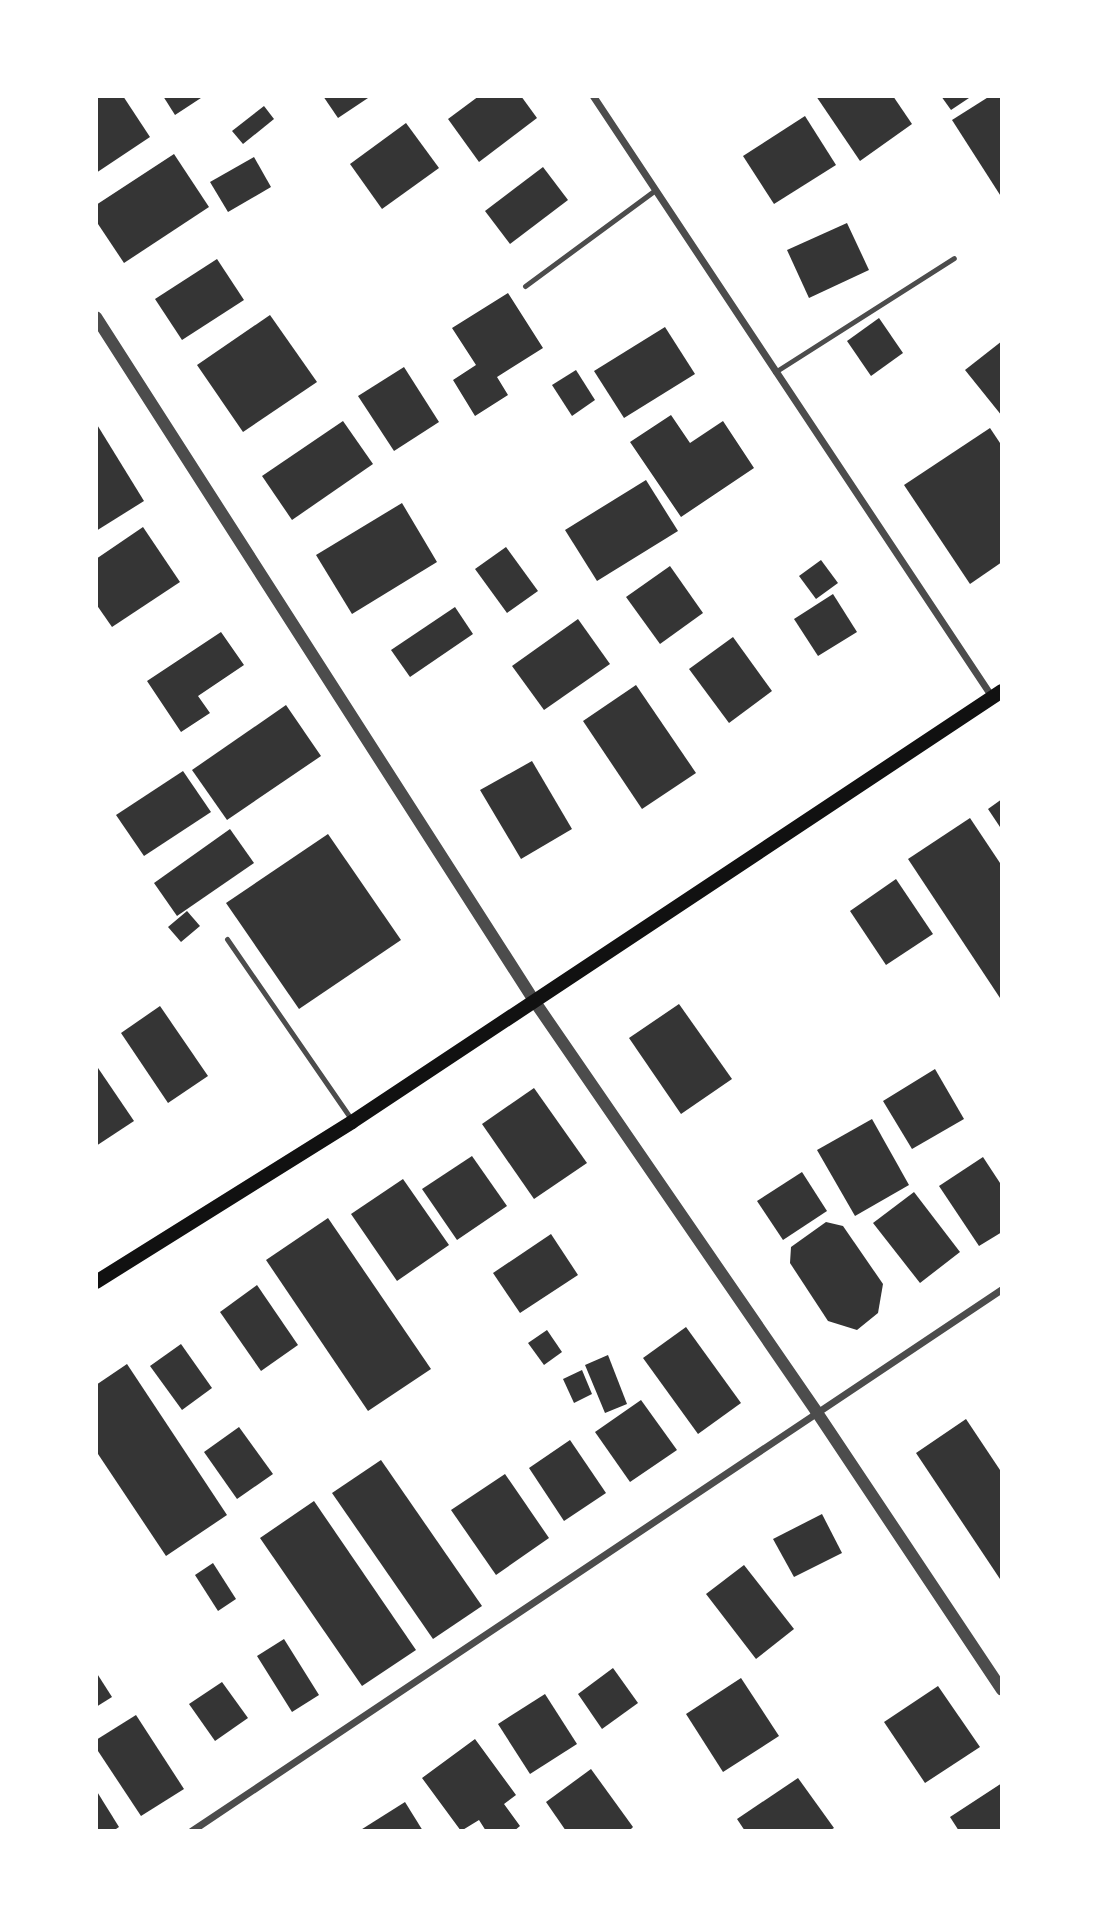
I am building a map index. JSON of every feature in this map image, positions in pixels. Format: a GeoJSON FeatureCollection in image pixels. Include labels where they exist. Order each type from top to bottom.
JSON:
{"type":"FeatureCollection","features":[{"type":"Feature","properties":{"kind":"main road"},"geometry":{"type":"LineString","coordinates":[[96,1282],[352,1122],[997,694]]}},
{"type":"Feature","properties":{"kind":"street"},"geometry":{"type":"LineString","coordinates":[[593,96],[775,372],[997,694]]}},
{"type":"Feature","properties":{"kind":"street"},"geometry":{"type":"LineString","coordinates":[[96,317],[535,1002],[816,1411],[1002,1690]]}},
{"type":"Feature","properties":{"kind":"street"},"geometry":{"type":"LineString","coordinates":[[191,1831],[1002,1289]]}},
{"type":"Feature","properties":{"kind":"lane"},"geometry":{"type":"LineString","coordinates":[[525,286],[655,190]]}},
{"type":"Feature","properties":{"kind":"lane"},"geometry":{"type":"LineString","coordinates":[[775,372],[954,258]]}},
{"type":"Feature","properties":{"kind":"lane"},"geometry":{"type":"LineString","coordinates":[[227,939],[352,1122]]}},
{"type":"Feature","properties":{"kind":"building"},"geometry":{"type":"Polygon","coordinates":[[[96,96],[123,96],[150,137],[96,173],[96,96]]]}},
{"type":"Feature","properties":{"kind":"building"},"geometry":{"type":"Polygon","coordinates":[[[163,96],[204,96],[175,115],[163,96]]]}},
{"type":"Feature","properties":{"kind":"building"},"geometry":{"type":"Polygon","coordinates":[[[323,96],[371,96],[338,118],[323,96]]]}},
{"type":"Feature","properties":{"kind":"building"},"geometry":{"type":"Polygon","coordinates":[[[479,96],[521,96],[537,118],[479,162],[448,119],[479,96]]]}},
{"type":"Feature","properties":{"kind":"building"},"geometry":{"type":"Polygon","coordinates":[[[816,96],[893,96],[912,124],[860,161],[816,96]]]}},
{"type":"Feature","properties":{"kind":"building"},"geometry":{"type":"Polygon","coordinates":[[[941,96],[972,96],[951,110],[941,96]]]}},
{"type":"Feature","properties":{"kind":"building"},"geometry":{"type":"Polygon","coordinates":[[[990,96],[1002,96],[1002,198],[952,120],[990,96]]]}},
{"type":"Feature","properties":{"kind":"building"},"geometry":{"type":"Polygon","coordinates":[[[264,106],[274,119],[243,144],[232,131],[264,106]]]}},
{"type":"Feature","properties":{"kind":"building"},"geometry":{"type":"Polygon","coordinates":[[[805,116],[836,165],[774,204],[743,156],[805,116]]]}},
{"type":"Feature","properties":{"kind":"building"},"geometry":{"type":"Polygon","coordinates":[[[406,123],[439,168],[382,209],[350,164],[406,123]]]}},
{"type":"Feature","properties":{"kind":"building"},"geometry":{"type":"Polygon","coordinates":[[[174,154],[209,207],[124,263],[96,221],[96,205],[174,154]]]}},
{"type":"Feature","properties":{"kind":"building"},"geometry":{"type":"Polygon","coordinates":[[[254,157],[271,187],[228,212],[210,182],[254,157]]]}},
{"type":"Feature","properties":{"kind":"building"},"geometry":{"type":"Polygon","coordinates":[[[543,167],[568,200],[510,244],[485,211],[543,167]]]}},
{"type":"Feature","properties":{"kind":"building"},"geometry":{"type":"Polygon","coordinates":[[[847,223],[869,270],[809,298],[787,250],[847,223]]]}},
{"type":"Feature","properties":{"kind":"building"},"geometry":{"type":"Polygon","coordinates":[[[217,259],[244,300],[182,340],[155,299],[217,259]]]}},
{"type":"Feature","properties":{"kind":"building"},"geometry":{"type":"Polygon","coordinates":[[[508,293],[543,348],[497,377],[508,395],[475,416],[453,380],[476,365],[452,328],[508,293]]]}},
{"type":"Feature","properties":{"kind":"building"},"geometry":{"type":"Polygon","coordinates":[[[270,315],[317,382],[243,432],[197,365],[270,315]]]}},
{"type":"Feature","properties":{"kind":"building"},"geometry":{"type":"Polygon","coordinates":[[[879,318],[903,353],[871,376],[847,341],[879,318]]]}},
{"type":"Feature","properties":{"kind":"building"},"geometry":{"type":"Polygon","coordinates":[[[665,327],[695,374],[624,418],[594,371],[665,327]]]}},
{"type":"Feature","properties":{"kind":"building"},"geometry":{"type":"Polygon","coordinates":[[[1002,341],[1002,416],[965,370],[1002,341]]]}},
{"type":"Feature","properties":{"kind":"building"},"geometry":{"type":"Polygon","coordinates":[[[404,367],[439,422],[394,451],[358,396],[404,367]]]}},
{"type":"Feature","properties":{"kind":"building"},"geometry":{"type":"Polygon","coordinates":[[[576,370],[595,400],[572,416],[552,385],[576,370]]]}},
{"type":"Feature","properties":{"kind":"building"},"geometry":{"type":"Polygon","coordinates":[[[671,415],[690,443],[723,421],[754,468],[681,517],[630,442],[671,415]]]}},
{"type":"Feature","properties":{"kind":"building"},"geometry":{"type":"Polygon","coordinates":[[[343,421],[373,464],[292,520],[262,476],[343,421]]]}},
{"type":"Feature","properties":{"kind":"building"},"geometry":{"type":"Polygon","coordinates":[[[96,423],[144,501],[96,531],[96,423]]]}},
{"type":"Feature","properties":{"kind":"building"},"geometry":{"type":"Polygon","coordinates":[[[990,428],[1002,446],[1002,562],[970,584],[904,485],[990,428]]]}},
{"type":"Feature","properties":{"kind":"building"},"geometry":{"type":"Polygon","coordinates":[[[646,480],[678,531],[597,581],[565,530],[646,480]]]}},
{"type":"Feature","properties":{"kind":"building"},"geometry":{"type":"Polygon","coordinates":[[[402,503],[437,562],[352,614],[316,555],[402,503]]]}},
{"type":"Feature","properties":{"kind":"building"},"geometry":{"type":"Polygon","coordinates":[[[143,527],[180,582],[112,627],[96,604],[96,559],[143,527]]]}},
{"type":"Feature","properties":{"kind":"building"},"geometry":{"type":"Polygon","coordinates":[[[506,547],[538,591],[507,613],[475,569],[506,547]]]}},
{"type":"Feature","properties":{"kind":"building"},"geometry":{"type":"Polygon","coordinates":[[[821,560],[838,583],[816,599],[799,576],[821,560]]]}},
{"type":"Feature","properties":{"kind":"building"},"geometry":{"type":"Polygon","coordinates":[[[670,566],[703,613],[660,644],[626,597],[670,566]]]}},
{"type":"Feature","properties":{"kind":"building"},"geometry":{"type":"Polygon","coordinates":[[[833,594],[857,632],[818,656],[794,619],[833,594]]]}},
{"type":"Feature","properties":{"kind":"building"},"geometry":{"type":"Polygon","coordinates":[[[455,607],[473,634],[410,677],[391,650],[455,607]]]}},
{"type":"Feature","properties":{"kind":"building"},"geometry":{"type":"Polygon","coordinates":[[[578,619],[610,664],[544,710],[512,666],[578,619]]]}},
{"type":"Feature","properties":{"kind":"building"},"geometry":{"type":"Polygon","coordinates":[[[221,632],[244,665],[198,696],[210,713],[181,732],[147,681],[221,632]]]}},
{"type":"Feature","properties":{"kind":"building"},"geometry":{"type":"Polygon","coordinates":[[[733,637],[772,691],[729,723],[689,669],[733,637]]]}},
{"type":"Feature","properties":{"kind":"building"},"geometry":{"type":"Polygon","coordinates":[[[636,685],[696,773],[642,809],[583,721],[636,685]]]}},
{"type":"Feature","properties":{"kind":"building"},"geometry":{"type":"Polygon","coordinates":[[[286,705],[321,756],[227,820],[192,770],[286,705]]]}},
{"type":"Feature","properties":{"kind":"building"},"geometry":{"type":"Polygon","coordinates":[[[532,761],[572,829],[521,859],[480,790],[532,761]]]}},
{"type":"Feature","properties":{"kind":"building"},"geometry":{"type":"Polygon","coordinates":[[[183,771],[211,812],[144,856],[116,815],[183,771]]]}},
{"type":"Feature","properties":{"kind":"building"},"geometry":{"type":"Polygon","coordinates":[[[1002,799],[1002,830],[988,809],[1002,799]]]}},
{"type":"Feature","properties":{"kind":"building"},"geometry":{"type":"Polygon","coordinates":[[[970,818],[1002,866],[1002,1001],[908,859],[970,818]]]}},
{"type":"Feature","properties":{"kind":"building"},"geometry":{"type":"Polygon","coordinates":[[[230,829],[254,863],[177,916],[154,883],[230,829]]]}},
{"type":"Feature","properties":{"kind":"building"},"geometry":{"type":"Polygon","coordinates":[[[328,834],[401,940],[299,1009],[226,903],[328,834]]]}},
{"type":"Feature","properties":{"kind":"building"},"geometry":{"type":"Polygon","coordinates":[[[896,879],[933,934],[886,965],[850,911],[896,879]]]}},
{"type":"Feature","properties":{"kind":"building"},"geometry":{"type":"Polygon","coordinates":[[[187,911],[200,926],[181,942],[168,927],[187,911]]]}},
{"type":"Feature","properties":{"kind":"building"},"geometry":{"type":"Polygon","coordinates":[[[679,1004],[732,1079],[681,1114],[629,1038],[679,1004]]]}},
{"type":"Feature","properties":{"kind":"building"},"geometry":{"type":"Polygon","coordinates":[[[160,1006],[208,1076],[168,1103],[121,1033],[160,1006]]]}},
{"type":"Feature","properties":{"kind":"building"},"geometry":{"type":"Polygon","coordinates":[[[96,1065],[134,1121],[96,1146],[96,1065]]]}},
{"type":"Feature","properties":{"kind":"building"},"geometry":{"type":"Polygon","coordinates":[[[935,1069],[964,1119],[912,1149],[883,1101],[935,1069]]]}},
{"type":"Feature","properties":{"kind":"building"},"geometry":{"type":"Polygon","coordinates":[[[534,1088],[587,1163],[534,1199],[482,1124],[534,1088]]]}},
{"type":"Feature","properties":{"kind":"building"},"geometry":{"type":"Polygon","coordinates":[[[872,1119],[909,1185],[855,1216],[817,1150],[872,1119]]]}},
{"type":"Feature","properties":{"kind":"building"},"geometry":{"type":"Polygon","coordinates":[[[472,1156],[507,1206],[457,1240],[422,1189],[472,1156]]]}},
{"type":"Feature","properties":{"kind":"building"},"geometry":{"type":"Polygon","coordinates":[[[983,1157],[1002,1186],[1002,1232],[979,1246],[939,1186],[983,1157]]]}},
{"type":"Feature","properties":{"kind":"building"},"geometry":{"type":"Polygon","coordinates":[[[802,1172],[827,1211],[783,1240],[757,1201],[802,1172]]]}},
{"type":"Feature","properties":{"kind":"building"},"geometry":{"type":"Polygon","coordinates":[[[403,1179],[449,1245],[397,1281],[351,1214],[403,1179]]]}},
{"type":"Feature","properties":{"kind":"building"},"geometry":{"type":"Polygon","coordinates":[[[914,1192],[960,1252],[920,1283],[873,1223],[914,1192]]]}},
{"type":"Feature","properties":{"kind":"building"},"geometry":{"type":"Polygon","coordinates":[[[328,1218],[431,1369],[368,1411],[266,1260],[328,1218]]]}},
{"type":"Feature","properties":{"kind":"building"},"geometry":{"type":"Polygon","coordinates":[[[826,1222],[843,1226],[883,1284],[878,1313],[857,1330],[828,1321],[790,1263],[791,1247],[826,1222]]]}},
{"type":"Feature","properties":{"kind":"building"},"geometry":{"type":"Polygon","coordinates":[[[551,1234],[578,1275],[520,1313],[493,1273],[551,1234]]]}},
{"type":"Feature","properties":{"kind":"building"},"geometry":{"type":"Polygon","coordinates":[[[257,1285],[298,1345],[261,1371],[220,1312],[257,1285]]]}},
{"type":"Feature","properties":{"kind":"building"},"geometry":{"type":"Polygon","coordinates":[[[686,1327],[741,1403],[698,1434],[643,1358],[686,1327]]]}},
{"type":"Feature","properties":{"kind":"building"},"geometry":{"type":"Polygon","coordinates":[[[547,1330],[562,1352],[544,1365],[528,1343],[547,1330]]]}},
{"type":"Feature","properties":{"kind":"building"},"geometry":{"type":"Polygon","coordinates":[[[181,1344],[212,1388],[182,1410],[150,1366],[181,1344]]]}},
{"type":"Feature","properties":{"kind":"building"},"geometry":{"type":"Polygon","coordinates":[[[608,1355],[627,1404],[605,1413],[585,1365],[608,1355]]]}},
{"type":"Feature","properties":{"kind":"building"},"geometry":{"type":"Polygon","coordinates":[[[127,1364],[227,1515],[166,1556],[96,1451],[96,1385],[127,1364]]]}},
{"type":"Feature","properties":{"kind":"building"},"geometry":{"type":"Polygon","coordinates":[[[582,1370],[592,1394],[574,1403],[563,1379],[582,1370]]]}},
{"type":"Feature","properties":{"kind":"building"},"geometry":{"type":"Polygon","coordinates":[[[641,1400],[677,1450],[630,1482],[595,1432],[641,1400]]]}},
{"type":"Feature","properties":{"kind":"building"},"geometry":{"type":"Polygon","coordinates":[[[966,1419],[1002,1473],[1002,1582],[916,1453],[966,1419]]]}},
{"type":"Feature","properties":{"kind":"building"},"geometry":{"type":"Polygon","coordinates":[[[239,1427],[273,1474],[237,1499],[204,1452],[239,1427]]]}},
{"type":"Feature","properties":{"kind":"building"},"geometry":{"type":"Polygon","coordinates":[[[570,1440],[606,1493],[564,1521],[529,1468],[570,1440]]]}},
{"type":"Feature","properties":{"kind":"building"},"geometry":{"type":"Polygon","coordinates":[[[381,1460],[482,1606],[433,1639],[332,1493],[381,1460]]]}},
{"type":"Feature","properties":{"kind":"building"},"geometry":{"type":"Polygon","coordinates":[[[505,1474],[549,1538],[496,1575],[451,1510],[505,1474]]]}},
{"type":"Feature","properties":{"kind":"building"},"geometry":{"type":"Polygon","coordinates":[[[314,1501],[416,1650],[362,1686],[260,1538],[314,1501]]]}},
{"type":"Feature","properties":{"kind":"building"},"geometry":{"type":"Polygon","coordinates":[[[822,1514],[842,1553],[794,1577],[773,1539],[822,1514]]]}},
{"type":"Feature","properties":{"kind":"building"},"geometry":{"type":"Polygon","coordinates":[[[213,1563],[236,1599],[218,1611],[195,1575],[213,1563]]]}},
{"type":"Feature","properties":{"kind":"building"},"geometry":{"type":"Polygon","coordinates":[[[744,1565],[794,1629],[756,1659],[706,1594],[744,1565]]]}},
{"type":"Feature","properties":{"kind":"building"},"geometry":{"type":"Polygon","coordinates":[[[284,1639],[319,1695],[292,1712],[257,1656],[284,1639]]]}},
{"type":"Feature","properties":{"kind":"building"},"geometry":{"type":"Polygon","coordinates":[[[613,1668],[638,1703],[602,1729],[578,1694],[613,1668]]]}},
{"type":"Feature","properties":{"kind":"building"},"geometry":{"type":"Polygon","coordinates":[[[96,1672],[112,1697],[96,1707],[96,1672]]]}},
{"type":"Feature","properties":{"kind":"building"},"geometry":{"type":"Polygon","coordinates":[[[741,1678],[779,1736],[723,1772],[686,1714],[741,1678]]]}},
{"type":"Feature","properties":{"kind":"building"},"geometry":{"type":"Polygon","coordinates":[[[222,1682],[248,1718],[215,1741],[189,1704],[222,1682]]]}},
{"type":"Feature","properties":{"kind":"building"},"geometry":{"type":"Polygon","coordinates":[[[938,1686],[980,1747],[925,1783],[884,1722],[938,1686]]]}},
{"type":"Feature","properties":{"kind":"building"},"geometry":{"type":"Polygon","coordinates":[[[545,1694],[577,1744],[530,1774],[498,1724],[545,1694]]]}},
{"type":"Feature","properties":{"kind":"building"},"geometry":{"type":"Polygon","coordinates":[[[136,1715],[184,1789],[141,1816],[96,1748],[96,1740],[136,1715]]]}},
{"type":"Feature","properties":{"kind":"building"},"geometry":{"type":"Polygon","coordinates":[[[475,1739],[516,1795],[504,1804],[520,1826],[514,1831],[486,1831],[479,1820],[461,1831],[422,1778],[475,1739]]]}},
{"type":"Feature","properties":{"kind":"building"},"geometry":{"type":"Polygon","coordinates":[[[591,1769],[633,1827],[629,1831],[566,1831],[546,1802],[591,1769]]]}},
{"type":"Feature","properties":{"kind":"building"},"geometry":{"type":"Polygon","coordinates":[[[798,1778],[834,1828],[829,1831],[745,1831],[737,1819],[798,1778]]]}},
{"type":"Feature","properties":{"kind":"building"},"geometry":{"type":"Polygon","coordinates":[[[1002,1783],[1002,1831],[959,1831],[950,1817],[1002,1783]]]}},
{"type":"Feature","properties":{"kind":"building"},"geometry":{"type":"Polygon","coordinates":[[[96,1790],[119,1827],[113,1831],[96,1831],[96,1790]]]}},
{"type":"Feature","properties":{"kind":"building"},"geometry":{"type":"Polygon","coordinates":[[[405,1802],[423,1831],[359,1831],[405,1802]]]}}]}
